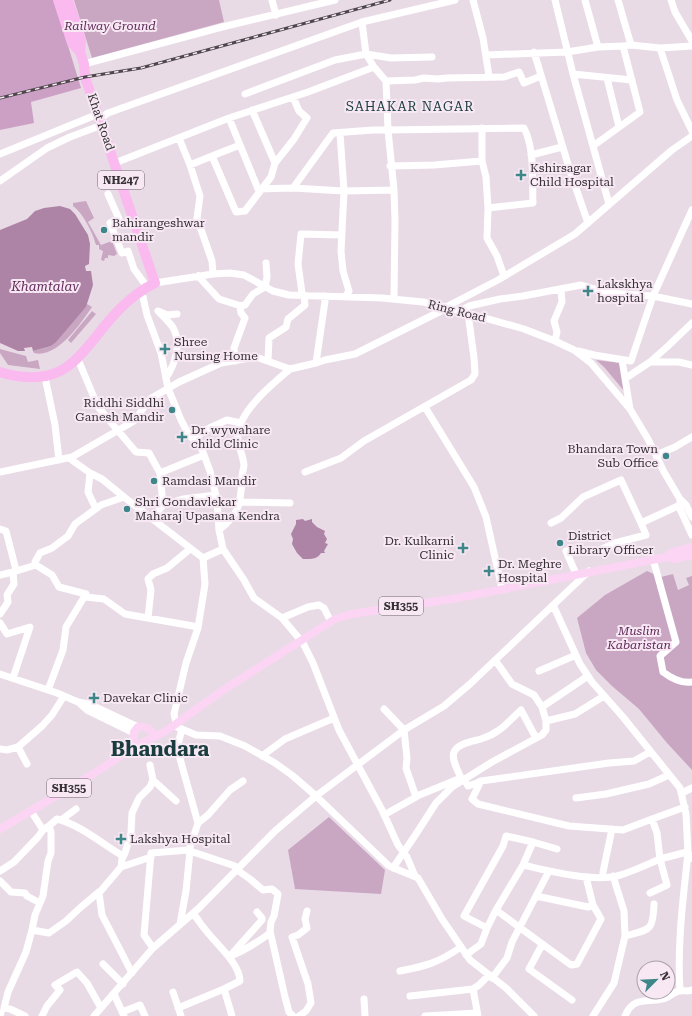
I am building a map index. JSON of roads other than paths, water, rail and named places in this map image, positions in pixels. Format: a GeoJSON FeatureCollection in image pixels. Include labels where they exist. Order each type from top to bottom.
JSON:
{"type":"FeatureCollection","features":[{"type":"Feature","properties":{"kind":"highway","name":"Khat Road"},"geometry":{"type":"LineString","coordinates":[[58,0],[72,43],[80,52],[84,64],[85,77],[115,163],[151,285]]}},
{"type":"Feature","properties":{"kind":"highway","name":"Khat Road"},"geometry":{"type":"LineString","coordinates":[[68,0],[82,40],[80,52]]}},
{"type":"Feature","properties":{"kind":"highway"},"geometry":{"type":"LineString","coordinates":[[0,372],[25,376],[45,377],[59,372],[69,366],[78,357],[122,306],[151,285]]}},
{"type":"Feature","properties":{"kind":"main road","name":"SH355"},"geometry":{"type":"LineString","coordinates":[[667,557],[672,552],[692,547]]}},
{"type":"Feature","properties":{"kind":"main road","name":"SH355"},"geometry":{"type":"LineString","coordinates":[[0,829],[90,776],[136,746],[179,726],[222,691],[331,622],[352,614],[458,598],[653,559],[667,557],[674,559],[692,555]]}},
{"type":"Feature","properties":{"kind":"main road"},"geometry":{"type":"LineString","coordinates":[[136,746],[133,739],[136,730],[143,726],[151,730],[155,736]]}},
{"type":"Feature","properties":{"kind":"street"},"geometry":{"type":"LineString","coordinates":[[272,0],[276,15]]}},
{"type":"Feature","properties":{"kind":"street"},"geometry":{"type":"LineString","coordinates":[[84,64],[222,27],[335,0]]}},
{"type":"Feature","properties":{"kind":"street"},"geometry":{"type":"LineString","coordinates":[[0,181],[47,148],[70,137],[115,110],[362,22],[454,0]]}},
{"type":"Feature","properties":{"kind":"street"},"geometry":{"type":"LineString","coordinates":[[473,0],[486,55],[489,76]]}},
{"type":"Feature","properties":{"kind":"street"},"geometry":{"type":"LineString","coordinates":[[555,0],[572,74],[609,204]]}},
{"type":"Feature","properties":{"kind":"street"},"geometry":{"type":"LineString","coordinates":[[585,0],[598,47]]}},
{"type":"Feature","properties":{"kind":"street"},"geometry":{"type":"LineString","coordinates":[[618,0],[631,46]]}},
{"type":"Feature","properties":{"kind":"street"},"geometry":{"type":"LineString","coordinates":[[671,0],[675,12],[692,41]]}},
{"type":"Feature","properties":{"kind":"street"},"geometry":{"type":"LineString","coordinates":[[362,22],[366,54],[374,67],[386,81],[390,166],[394,190],[396,222],[393,299]]}},
{"type":"Feature","properties":{"kind":"street"},"geometry":{"type":"LineString","coordinates":[[593,146],[640,112],[623,46]]}},
{"type":"Feature","properties":{"kind":"street"},"geometry":{"type":"LineString","coordinates":[[486,55],[534,52],[567,52],[598,47],[631,46],[660,48],[692,46]]}},
{"type":"Feature","properties":{"kind":"street"},"geometry":{"type":"LineString","coordinates":[[660,48],[677,100],[692,131]]}},
{"type":"Feature","properties":{"kind":"street"},"geometry":{"type":"LineString","coordinates":[[534,52],[562,147],[588,223]]}},
{"type":"Feature","properties":{"kind":"street"},"geometry":{"type":"LineString","coordinates":[[246,94],[335,60],[366,54],[391,58],[432,57]]}},
{"type":"Feature","properties":{"kind":"street"},"geometry":{"type":"LineString","coordinates":[[115,163],[229,118],[293,97],[374,67]]}},
{"type":"Feature","properties":{"kind":"street"},"geometry":{"type":"LineString","coordinates":[[386,81],[415,80],[424,78],[504,77],[519,72],[524,83],[541,76]]}},
{"type":"Feature","properties":{"kind":"street"},"geometry":{"type":"LineString","coordinates":[[572,74],[632,80]]}},
{"type":"Feature","properties":{"kind":"street"},"geometry":{"type":"LineString","coordinates":[[607,78],[619,127]]}},
{"type":"Feature","properties":{"kind":"street"},"geometry":{"type":"LineString","coordinates":[[212,156],[236,212],[245,212],[271,177],[275,163],[294,139],[307,118],[299,111],[293,97]]}},
{"type":"Feature","properties":{"kind":"street"},"geometry":{"type":"LineString","coordinates":[[252,110],[275,163]]}},
{"type":"Feature","properties":{"kind":"street"},"geometry":{"type":"LineString","coordinates":[[229,118],[258,189],[293,188],[344,191],[394,190]]}},
{"type":"Feature","properties":{"kind":"street"},"geometry":{"type":"LineString","coordinates":[[0,154],[100,119]]}},
{"type":"Feature","properties":{"kind":"street"},"geometry":{"type":"LineString","coordinates":[[482,128],[482,161],[486,177],[488,208],[487,238],[497,256],[504,276]]}},
{"type":"Feature","properties":{"kind":"street"},"geometry":{"type":"LineString","coordinates":[[293,188],[333,133],[388,130],[524,128],[528,136],[533,204],[488,208]]}},
{"type":"Feature","properties":{"kind":"street"},"geometry":{"type":"LineString","coordinates":[[340,133],[344,191],[341,251],[343,271],[349,291],[345,297]]}},
{"type":"Feature","properties":{"kind":"street"},"geometry":{"type":"LineString","coordinates":[[219,530],[237,511],[242,496],[244,465],[237,439],[240,423],[250,408],[290,369],[355,354],[504,276],[575,234],[672,150],[692,136]]}},
{"type":"Feature","properties":{"kind":"street"},"geometry":{"type":"LineString","coordinates":[[179,138],[200,196],[197,218],[212,261],[213,274]]}},
{"type":"Feature","properties":{"kind":"street"},"geometry":{"type":"LineString","coordinates":[[190,165],[240,145]]}},
{"type":"Feature","properties":{"kind":"street"},"geometry":{"type":"LineString","coordinates":[[530,155],[562,147]]}},
{"type":"Feature","properties":{"kind":"street"},"geometry":{"type":"LineString","coordinates":[[390,166],[434,166],[482,161]]}},
{"type":"Feature","properties":{"kind":"street"},"geometry":{"type":"LineString","coordinates":[[108,194],[119,219],[110,223],[120,254],[128,251],[133,267],[151,285]]}},
{"type":"Feature","properties":{"kind":"street"},"geometry":{"type":"LineString","coordinates":[[574,350],[631,361],[653,296],[692,210]]}},
{"type":"Feature","properties":{"kind":"street"},"geometry":{"type":"LineString","coordinates":[[268,361],[269,338],[286,327],[288,319],[305,305],[298,264],[300,234],[342,235]]}},
{"type":"Feature","properties":{"kind":"street"},"geometry":{"type":"LineString","coordinates":[[198,276],[219,299],[241,306],[245,305],[253,294],[265,287],[267,277],[266,263]]}},
{"type":"Feature","properties":{"kind":"street","name":"Ring Road"},"geometry":{"type":"LineString","coordinates":[[151,285],[198,276],[230,273],[244,275],[273,291],[289,295],[393,299],[423,302],[524,329],[555,341],[574,350],[592,363],[630,409],[648,438],[680,502],[680,509],[692,535]]}},
{"type":"Feature","properties":{"kind":"street"},"geometry":{"type":"LineString","coordinates":[[460,311],[469,306],[500,299],[581,285],[609,293],[653,296],[692,304]]}},
{"type":"Feature","properties":{"kind":"street"},"geometry":{"type":"LineString","coordinates":[[555,341],[557,332],[554,321],[562,302],[561,289]]}},
{"type":"Feature","properties":{"kind":"street"},"geometry":{"type":"LineString","coordinates":[[138,293],[143,297],[146,312],[161,353],[168,388],[181,420],[189,435],[201,447],[210,471],[216,495],[219,530],[223,549],[254,598],[282,618],[301,641],[313,663],[339,730],[384,815],[398,845],[408,857],[415,876]]}},
{"type":"Feature","properties":{"kind":"street"},"geometry":{"type":"LineString","coordinates":[[316,363],[325,301],[324,296]]}},
{"type":"Feature","properties":{"kind":"street"},"geometry":{"type":"LineString","coordinates":[[235,360],[234,348],[245,318],[241,314],[241,306]]}},
{"type":"Feature","properties":{"kind":"street"},"geometry":{"type":"LineString","coordinates":[[146,312],[158,311],[167,315],[177,314]]}},
{"type":"Feature","properties":{"kind":"street"},"geometry":{"type":"LineString","coordinates":[[158,311],[172,326],[178,346],[166,378]]}},
{"type":"Feature","properties":{"kind":"street"},"geometry":{"type":"LineString","coordinates":[[305,472],[341,458],[364,440],[471,380],[475,374],[468,313]]}},
{"type":"Feature","properties":{"kind":"street"},"geometry":{"type":"LineString","coordinates":[[626,378],[650,362],[692,323]]}},
{"type":"Feature","properties":{"kind":"street"},"geometry":{"type":"LineString","coordinates":[[78,357],[98,407],[117,432],[136,452],[149,453],[160,473],[162,505]]}},
{"type":"Feature","properties":{"kind":"street"},"geometry":{"type":"LineString","coordinates":[[0,472],[69,458],[134,421],[150,399],[179,382],[221,363],[256,357],[290,369]]}},
{"type":"Feature","properties":{"kind":"street"},"geometry":{"type":"LineString","coordinates":[[622,360],[630,409]]}},
{"type":"Feature","properties":{"kind":"street"},"geometry":{"type":"LineString","coordinates":[[650,362],[679,362],[692,365]]}},
{"type":"Feature","properties":{"kind":"street"},"geometry":{"type":"LineString","coordinates":[[45,377],[55,425],[59,460]]}},
{"type":"Feature","properties":{"kind":"street"},"geometry":{"type":"LineString","coordinates":[[425,407],[474,487],[486,517],[502,589]]}},
{"type":"Feature","properties":{"kind":"street"},"geometry":{"type":"LineString","coordinates":[[194,440],[205,430],[228,420],[240,423]]}},
{"type":"Feature","properties":{"kind":"street"},"geometry":{"type":"LineString","coordinates":[[656,455],[692,437]]}},
{"type":"Feature","properties":{"kind":"street"},"geometry":{"type":"LineString","coordinates":[[160,473],[204,455]]}},
{"type":"Feature","properties":{"kind":"street"},"geometry":{"type":"LineString","coordinates":[[69,458],[90,473],[102,479],[203,558],[205,584],[198,628],[186,663],[174,714],[179,726],[177,748],[198,823],[190,851],[180,924]]}},
{"type":"Feature","properties":{"kind":"street"},"geometry":{"type":"LineString","coordinates":[[90,473],[88,492],[96,509]]}},
{"type":"Feature","properties":{"kind":"street"},"geometry":{"type":"LineString","coordinates":[[551,523],[561,518],[583,497],[621,480],[646,535],[615,543],[602,549]]}},
{"type":"Feature","properties":{"kind":"street"},"geometry":{"type":"LineString","coordinates":[[152,519],[162,505],[183,499],[216,495]]}},
{"type":"Feature","properties":{"kind":"street"},"geometry":{"type":"LineString","coordinates":[[36,565],[35,562],[40,553],[52,548],[68,536],[75,524],[101,505],[124,497]]}},
{"type":"Feature","properties":{"kind":"street"},"geometry":{"type":"LineString","coordinates":[[240,502],[290,503]]}},
{"type":"Feature","properties":{"kind":"street"},"geometry":{"type":"LineString","coordinates":[[641,523],[680,502]]}},
{"type":"Feature","properties":{"kind":"street","name":"Ring Road"},"geometry":{"type":"LineString","coordinates":[[680,502],[686,505],[692,517]]}},
{"type":"Feature","properties":{"kind":"street"},"geometry":{"type":"LineString","coordinates":[[0,529],[6,531],[14,571],[14,584],[8,594],[8,602],[0,614]]}},
{"type":"Feature","properties":{"kind":"street"},"geometry":{"type":"LineString","coordinates":[[148,618],[151,590],[148,579],[153,574],[167,568],[190,548]]}},
{"type":"Feature","properties":{"kind":"street"},"geometry":{"type":"LineString","coordinates":[[203,558],[223,549]]}},
{"type":"Feature","properties":{"kind":"street"},"geometry":{"type":"LineString","coordinates":[[566,551],[576,574]]}},
{"type":"Feature","properties":{"kind":"street"},"geometry":{"type":"LineString","coordinates":[[653,559],[676,642],[660,656],[663,672],[670,678],[686,683],[692,682]]}},
{"type":"Feature","properties":{"kind":"street"},"geometry":{"type":"LineString","coordinates":[[0,575],[36,565],[52,575],[59,587],[86,594],[86,597],[104,599],[124,614],[198,628]]}},
{"type":"Feature","properties":{"kind":"street"},"geometry":{"type":"LineString","coordinates":[[94,1016],[153,948],[192,914],[275,831],[356,764],[404,730],[444,706],[589,571]]}},
{"type":"Feature","properties":{"kind":"street"},"geometry":{"type":"LineString","coordinates":[[48,690],[63,650],[66,627],[86,594]]}},
{"type":"Feature","properties":{"kind":"street"},"geometry":{"type":"LineString","coordinates":[[282,618],[308,606],[319,605],[324,608],[331,622]]}},
{"type":"Feature","properties":{"kind":"street"},"geometry":{"type":"LineString","coordinates":[[553,605],[576,655],[588,676],[680,788],[688,811],[690,856],[680,936],[678,964],[680,991]]}},
{"type":"Feature","properties":{"kind":"street"},"geometry":{"type":"LineString","coordinates":[[0,623],[7,634],[30,627],[13,678]]}},
{"type":"Feature","properties":{"kind":"street"},"geometry":{"type":"LineString","coordinates":[[539,671],[576,655]]}},
{"type":"Feature","properties":{"kind":"street"},"geometry":{"type":"LineString","coordinates":[[384,815],[417,796],[463,778],[536,738],[546,730],[546,721],[542,707],[534,696],[512,684],[495,660]]}},
{"type":"Feature","properties":{"kind":"street"},"geometry":{"type":"LineString","coordinates":[[0,674],[64,696],[78,702],[87,710],[136,730]]}},
{"type":"Feature","properties":{"kind":"street"},"geometry":{"type":"LineString","coordinates":[[542,707],[588,676]]}},
{"type":"Feature","properties":{"kind":"street"},"geometry":{"type":"LineString","coordinates":[[0,749],[6,750],[18,747],[52,715],[64,696]]}},
{"type":"Feature","properties":{"kind":"street"},"geometry":{"type":"LineString","coordinates":[[546,721],[575,714],[604,696]]}},
{"type":"Feature","properties":{"kind":"street"},"geometry":{"type":"LineString","coordinates":[[384,709],[404,730],[407,758],[406,768],[416,797]]}},
{"type":"Feature","properties":{"kind":"street"},"geometry":{"type":"LineString","coordinates":[[536,738],[521,710],[498,732],[466,743],[457,748],[454,752],[453,758],[468,786],[481,781],[609,763],[634,761],[650,752]]}},
{"type":"Feature","properties":{"kind":"street"},"geometry":{"type":"LineString","coordinates":[[262,756],[285,739],[334,718]]}},
{"type":"Feature","properties":{"kind":"street"},"geometry":{"type":"LineString","coordinates":[[179,726],[196,735],[220,736],[245,746],[262,756],[293,776],[389,866],[418,878],[442,919],[470,960],[506,988],[534,1016]]}},
{"type":"Feature","properties":{"kind":"street"},"geometry":{"type":"LineString","coordinates":[[18,747],[27,764]]}},
{"type":"Feature","properties":{"kind":"street"},"geometry":{"type":"LineString","coordinates":[[121,867],[122,859],[131,833],[132,813],[135,804],[150,787],[153,780],[150,765]]}},
{"type":"Feature","properties":{"kind":"street"},"geometry":{"type":"LineString","coordinates":[[576,798],[606,794],[649,784],[669,775]]}},
{"type":"Feature","properties":{"kind":"street"},"geometry":{"type":"LineString","coordinates":[[393,868],[436,803],[463,778]]}},
{"type":"Feature","properties":{"kind":"street"},"geometry":{"type":"LineString","coordinates":[[153,780],[176,801]]}},
{"type":"Feature","properties":{"kind":"street"},"geometry":{"type":"LineString","coordinates":[[198,823],[208,815],[230,790],[244,781]]}},
{"type":"Feature","properties":{"kind":"street"},"geometry":{"type":"LineString","coordinates":[[477,783],[479,785],[472,799],[478,804],[569,826],[623,830],[652,819],[688,811]]}},
{"type":"Feature","properties":{"kind":"street"},"geometry":{"type":"LineString","coordinates":[[682,793],[692,788]]}},
{"type":"Feature","properties":{"kind":"street"},"geometry":{"type":"LineString","coordinates":[[61,820],[76,809]]}},
{"type":"Feature","properties":{"kind":"street"},"geometry":{"type":"LineString","coordinates":[[1,1011],[26,952],[35,916],[43,896],[48,860],[51,853],[51,832],[32,811]]}},
{"type":"Feature","properties":{"kind":"street"},"geometry":{"type":"LineString","coordinates":[[0,871],[14,862],[46,828],[57,819],[77,826],[106,846],[124,856]]}},
{"type":"Feature","properties":{"kind":"street"},"geometry":{"type":"LineString","coordinates":[[650,893],[667,885],[660,859],[657,833],[652,819]]}},
{"type":"Feature","properties":{"kind":"street"},"geometry":{"type":"LineString","coordinates":[[603,872],[612,829]]}},
{"type":"Feature","properties":{"kind":"street"},"geometry":{"type":"LineString","coordinates":[[487,928],[464,916],[503,846],[506,836],[558,849]]}},
{"type":"Feature","properties":{"kind":"street"},"geometry":{"type":"LineString","coordinates":[[466,955],[481,944],[496,910],[524,865],[533,842]]}},
{"type":"Feature","properties":{"kind":"street"},"geometry":{"type":"LineString","coordinates":[[153,948],[144,935],[151,853],[190,851],[235,866],[237,870],[263,890],[272,889],[278,894],[274,916],[270,922],[270,933],[284,997],[289,1012],[293,1016]]}},
{"type":"Feature","properties":{"kind":"street"},"geometry":{"type":"LineString","coordinates":[[524,865],[586,877],[613,876],[660,859],[687,852],[690,856]]}},
{"type":"Feature","properties":{"kind":"street"},"geometry":{"type":"LineString","coordinates":[[32,930],[50,933],[99,892],[121,867],[151,858]]}},
{"type":"Feature","properties":{"kind":"street"},"geometry":{"type":"LineString","coordinates":[[410,996],[473,988],[491,976],[507,958],[512,942],[549,871]]}},
{"type":"Feature","properties":{"kind":"street"},"geometry":{"type":"LineString","coordinates":[[593,1016],[614,982],[625,936],[624,911],[613,876]]}},
{"type":"Feature","properties":{"kind":"street"},"geometry":{"type":"LineString","coordinates":[[496,910],[571,965],[577,964],[601,919],[593,905],[586,877]]}},
{"type":"Feature","properties":{"kind":"street"},"geometry":{"type":"LineString","coordinates":[[0,881],[11,892],[25,893],[27,896],[40,903]]}},
{"type":"Feature","properties":{"kind":"street"},"geometry":{"type":"LineString","coordinates":[[99,892],[102,915],[132,973]]}},
{"type":"Feature","properties":{"kind":"street"},"geometry":{"type":"LineString","coordinates":[[536,896],[588,907],[593,905]]}},
{"type":"Feature","properties":{"kind":"street"},"geometry":{"type":"LineString","coordinates":[[625,936],[647,930],[650,927],[654,920],[654,904]]}},
{"type":"Feature","properties":{"kind":"street"},"geometry":{"type":"LineString","coordinates":[[304,1015],[312,1003],[308,984],[292,937],[298,935],[307,928],[305,919],[307,911]]}},
{"type":"Feature","properties":{"kind":"street"},"geometry":{"type":"LineString","coordinates":[[229,957],[262,920],[257,912]]}},
{"type":"Feature","properties":{"kind":"street"},"geometry":{"type":"LineString","coordinates":[[178,1008],[240,981],[240,976],[229,957],[203,928],[196,916],[192,914]]}},
{"type":"Feature","properties":{"kind":"street"},"geometry":{"type":"LineString","coordinates":[[229,957],[258,943],[270,933]]}},
{"type":"Feature","properties":{"kind":"street"},"geometry":{"type":"LineString","coordinates":[[542,945],[529,969],[572,1000]]}},
{"type":"Feature","properties":{"kind":"street"},"geometry":{"type":"LineString","coordinates":[[400,971],[429,965],[444,959],[461,948]]}},
{"type":"Feature","properties":{"kind":"street"},"geometry":{"type":"LineString","coordinates":[[103,964],[123,984]]}},
{"type":"Feature","properties":{"kind":"street"},"geometry":{"type":"LineString","coordinates":[[42,1016],[47,1006],[60,990],[55,985],[78,972],[87,983],[101,1008]]}},
{"type":"Feature","properties":{"kind":"street"},"geometry":{"type":"LineString","coordinates":[[425,1016],[478,1014],[473,988]]}},
{"type":"Feature","properties":{"kind":"street"},"geometry":{"type":"LineString","coordinates":[[224,989],[232,1016]]}},
{"type":"Feature","properties":{"kind":"street"},"geometry":{"type":"LineString","coordinates":[[626,1016],[635,1003],[664,999],[680,991],[688,992],[692,990]]}},
{"type":"Feature","properties":{"kind":"street"},"geometry":{"type":"LineString","coordinates":[[173,992],[181,1016]]}},
{"type":"Feature","properties":{"kind":"street"},"geometry":{"type":"LineString","coordinates":[[114,994],[123,1014],[140,1005],[145,1016]]}},
{"type":"Feature","properties":{"kind":"street"},"geometry":{"type":"LineString","coordinates":[[364,999],[365,1016]]}},
{"type":"Feature","properties":{"kind":"street"},"geometry":{"type":"LineString","coordinates":[[1,1011],[10,1009],[25,1016]]}},
{"type":"Feature","properties":{"kind":"water","name":"Khamtalav"},"geometry":{"type":"Polygon","coordinates":[[[60,206],[70,209],[75,214],[88,235],[90,244],[89,264],[85,266],[86,271],[91,271],[93,285],[86,307],[56,342],[51,346],[33,351],[32,347],[24,348],[25,351],[18,351],[0,343],[0,230],[27,219],[35,211],[60,206]]]}},
{"type":"Feature","properties":{"kind":"water"},"geometry":{"type":"Polygon","coordinates":[[[303,519],[305,521],[312,519],[312,522],[317,527],[325,531],[324,534],[327,539],[325,543],[328,544],[324,551],[325,553],[321,553],[313,559],[303,559],[297,553],[292,544],[293,539],[291,534],[296,524],[296,520],[303,519]]]}},
{"type":"Feature","properties":{"kind":"railway"},"geometry":{"type":"LineString","coordinates":[[0,98],[85,77],[141,68],[390,0]]}},
{"type":"Feature","properties":{"kind":"place","name":"Kshirsagar Child Hospital"},"geometry":{"type":"Point","coordinates":[521,175]}},
{"type":"Feature","properties":{"kind":"place","name":"Bahirangeshwar mandir"},"geometry":{"type":"Point","coordinates":[104,230]}},
{"type":"Feature","properties":{"kind":"place","name":"Lakskhya hospital"},"geometry":{"type":"Point","coordinates":[588,291]}},
{"type":"Feature","properties":{"kind":"place","name":"Shree Nursing Home"},"geometry":{"type":"Point","coordinates":[165,349]}},
{"type":"Feature","properties":{"kind":"place","name":"Riddhi Siddhi Ganesh Mandir"},"geometry":{"type":"Point","coordinates":[172,410]}},
{"type":"Feature","properties":{"kind":"place","name":"Dr. wywahare child Clinic"},"geometry":{"type":"Point","coordinates":[182,437]}},
{"type":"Feature","properties":{"kind":"place","name":"Bhandara Town Sub Office"},"geometry":{"type":"Point","coordinates":[666,456]}},
{"type":"Feature","properties":{"kind":"place","name":"Ramdasi Mandir"},"geometry":{"type":"Point","coordinates":[154,481]}},
{"type":"Feature","properties":{"kind":"place","name":"Shri Gondavlekar Maharaj Upasana Kendra"},"geometry":{"type":"Point","coordinates":[127,509]}},
{"type":"Feature","properties":{"kind":"place","name":"District Library Officer"},"geometry":{"type":"Point","coordinates":[560,543]}},
{"type":"Feature","properties":{"kind":"place","name":"Dr. Kulkarni Clinic"},"geometry":{"type":"Point","coordinates":[463,548]}},
{"type":"Feature","properties":{"kind":"place","name":"Dr. Meghre Hospital"},"geometry":{"type":"Point","coordinates":[489,571]}},
{"type":"Feature","properties":{"kind":"place","name":"Davekar Clinic"},"geometry":{"type":"Point","coordinates":[94,698]}},
{"type":"Feature","properties":{"kind":"place","name":"Lakshya Hospital"},"geometry":{"type":"Point","coordinates":[121,839]}},
{"type":"Feature","properties":{"kind":"district","name":"SAHAKAR NAGAR"},"geometry":{"type":"Point","coordinates":[410,106]}},
{"type":"Feature","properties":{"kind":"district","name":"Bhandara"},"geometry":{"type":"Point","coordinates":[160,749]}},
{"type":"Feature","properties":{"kind":"park label","name":"Railway Ground"},"geometry":{"type":"Point","coordinates":[110,26]}},
{"type":"Feature","properties":{"kind":"park label","name":"Muslim Kabaristan"},"geometry":{"type":"Point","coordinates":[639,638]}}]}
